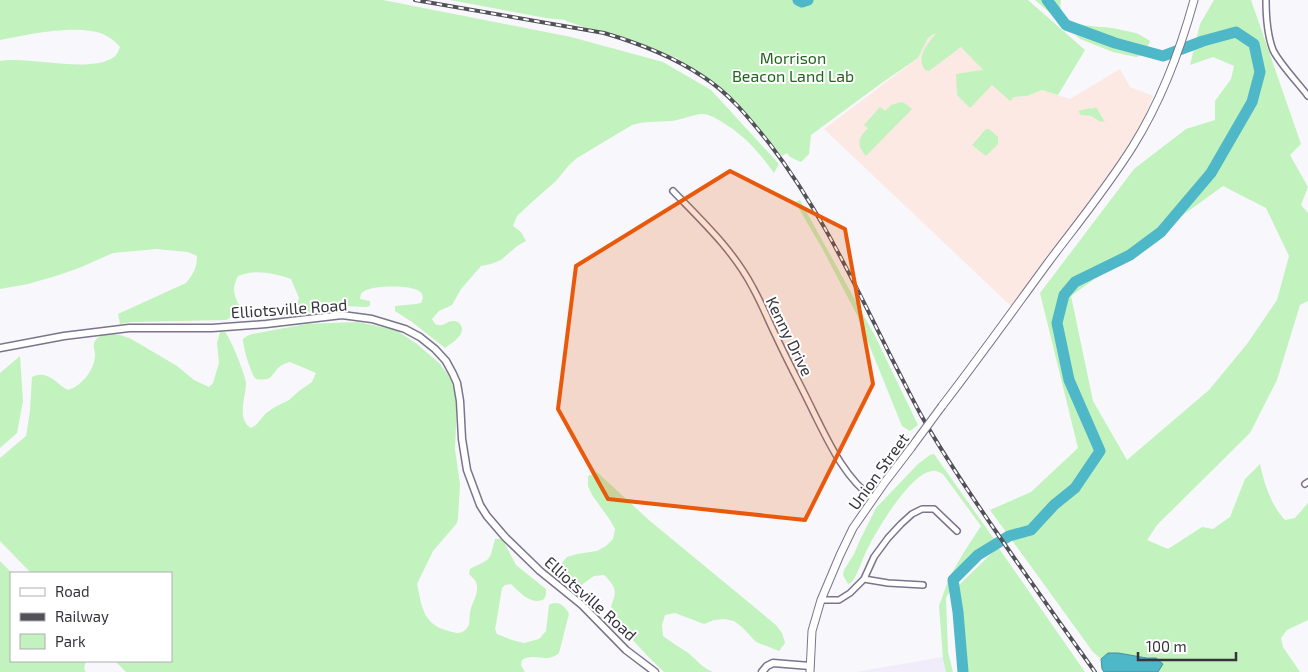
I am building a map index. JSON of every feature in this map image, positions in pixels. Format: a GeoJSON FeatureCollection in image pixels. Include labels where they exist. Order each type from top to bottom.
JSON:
{"type":"FeatureCollection","features":[{"type":"Feature","properties":{"kind":"main road","name":"Union Street"},"geometry":{"type":"LineString","coordinates":[[810,669],[812,631],[821,600],[850,534],[874,498],[1133,146],[1157,102],[1170,72],[1194,0]]}},
{"type":"Feature","properties":{"kind":"street"},"geometry":{"type":"LineString","coordinates":[[1266,0],[1266,17],[1274,51],[1308,96]]}},
{"type":"Feature","properties":{"kind":"street","name":"Kenny Drive"},"geometry":{"type":"LineString","coordinates":[[674,191],[720,241],[741,268],[754,288],[837,457],[857,484],[874,498]]}},
{"type":"Feature","properties":{"kind":"street","name":"Elliotsville Road"},"geometry":{"type":"LineString","coordinates":[[0,348],[64,336],[129,328],[212,328],[342,315],[372,318],[420,336],[435,349],[453,374],[460,401],[462,439],[467,470],[480,505],[487,516],[540,571],[582,605],[626,650],[655,672]]}},
{"type":"Feature","properties":{"kind":"street"},"geometry":{"type":"LineString","coordinates":[[821,600],[839,600],[850,593],[864,579],[874,557],[888,538],[912,514],[922,509],[934,508],[957,531]]}},
{"type":"Feature","properties":{"kind":"street"},"geometry":{"type":"LineString","coordinates":[[864,579],[888,583],[923,585]]}},
{"type":"Feature","properties":{"kind":"street"},"geometry":{"type":"LineString","coordinates":[[762,672],[767,666],[773,664],[810,669]]}},
{"type":"Feature","properties":{"kind":"highlighted area"},"geometry":{"type":"Polygon","coordinates":[[[730,171],[845,229],[873,384],[805,520],[608,499],[558,409],[576,266],[730,171]]]}},
{"type":"Feature","properties":{"kind":"shaded area"},"geometry":{"type":"Polygon","coordinates":[[[948,27],[1014,97],[1027,96],[1042,90],[1070,99],[1120,69],[1130,87],[1153,96],[1141,125],[1113,168],[1013,308],[824,129],[918,58],[928,38],[948,27]]]}},
{"type":"Feature","properties":{"kind":"shaded area"},"geometry":{"type":"Polygon","coordinates":[[[943,657],[946,672],[856,672],[943,657]]]}},
{"type":"Feature","properties":{"kind":"green space"},"geometry":{"type":"Polygon","coordinates":[[[0,0],[383,0],[571,37],[663,62],[711,90],[779,164],[774,173],[744,138],[714,117],[707,115],[701,114],[671,121],[632,125],[577,158],[556,181],[517,216],[513,226],[521,232],[526,241],[501,260],[481,266],[461,289],[452,305],[439,311],[432,319],[438,325],[443,325],[450,321],[460,323],[462,331],[460,335],[445,348],[395,311],[395,306],[421,303],[423,298],[419,291],[400,287],[374,288],[363,292],[360,299],[370,301],[370,306],[343,306],[285,316],[280,313],[282,308],[297,303],[299,298],[291,279],[264,273],[238,276],[234,290],[239,305],[235,315],[226,320],[131,322],[120,324],[118,314],[186,283],[194,271],[197,256],[188,252],[156,249],[113,253],[59,275],[28,284],[0,289],[0,61],[90,64],[103,62],[114,57],[120,47],[105,35],[81,30],[53,31],[0,40],[0,0]]]}},
{"type":"Feature","properties":{"kind":"green space","name":"Morrison Beacon Land Lab"},"geometry":{"type":"Polygon","coordinates":[[[450,0],[1028,0],[1085,50],[1058,95],[1042,90],[1027,96],[1014,97],[1010,101],[992,85],[970,108],[957,95],[956,74],[984,71],[961,47],[929,71],[925,70],[922,65],[922,55],[936,33],[928,38],[918,58],[811,135],[809,154],[801,162],[790,157],[787,153],[782,156],[730,97],[677,58],[565,20],[450,0]]]}},
{"type":"Feature","properties":{"kind":"green space"},"geometry":{"type":"Polygon","coordinates":[[[1035,0],[1061,0],[1061,9],[1064,16],[1078,24],[1112,28],[1138,34],[1150,41],[1146,51],[1136,57],[1113,52],[1080,39],[1035,0]]]}},
{"type":"Feature","properties":{"kind":"green space"},"geometry":{"type":"Polygon","coordinates":[[[1214,0],[1251,0],[1301,144],[1290,155],[1308,187],[1301,205],[1308,213],[1308,301],[1300,305],[1277,380],[1250,433],[1157,525],[1147,540],[1168,549],[1202,527],[1213,529],[1230,517],[1245,479],[1260,464],[1269,494],[1285,520],[1295,518],[1308,503],[1308,620],[1287,630],[1281,638],[1283,647],[1300,672],[1158,672],[1163,664],[1156,658],[1108,653],[1101,659],[1093,652],[990,510],[1031,492],[1078,448],[1040,293],[1134,169],[1186,129],[1215,120],[1215,101],[1231,79],[1234,66],[1213,57],[1190,65],[1200,24],[1214,0]],[[1223,186],[1071,296],[1093,401],[1127,460],[1209,390],[1247,344],[1277,300],[1289,256],[1266,208],[1223,186]]]}},
{"type":"Feature","properties":{"kind":"green space"},"geometry":{"type":"Polygon","coordinates":[[[901,102],[912,109],[866,156],[859,142],[868,128],[864,125],[880,107],[885,111],[891,105],[901,102]]]}},
{"type":"Feature","properties":{"kind":"green space"},"geometry":{"type":"Polygon","coordinates":[[[1096,107],[1105,122],[1091,116],[1081,115],[1078,111],[1092,109],[1096,107]]]}},
{"type":"Feature","properties":{"kind":"green space"},"geometry":{"type":"Polygon","coordinates":[[[986,129],[989,129],[998,137],[998,144],[986,156],[972,145],[986,129]]]}},
{"type":"Feature","properties":{"kind":"green space"},"geometry":{"type":"Polygon","coordinates":[[[800,200],[875,336],[918,425],[910,431],[902,426],[857,315],[822,248],[795,202],[800,200]]]}},
{"type":"Feature","properties":{"kind":"green space"},"geometry":{"type":"Polygon","coordinates":[[[358,322],[396,330],[417,344],[440,364],[451,379],[457,400],[455,449],[460,484],[458,519],[457,523],[433,551],[417,584],[422,607],[429,620],[440,628],[453,632],[457,633],[465,630],[469,625],[477,590],[476,581],[469,574],[470,569],[488,559],[495,539],[500,539],[504,542],[516,565],[546,589],[546,595],[544,599],[535,601],[526,598],[511,584],[505,585],[502,588],[495,629],[497,634],[524,643],[539,639],[546,631],[549,605],[558,603],[569,614],[559,653],[550,658],[532,657],[522,660],[521,665],[525,672],[126,672],[116,662],[172,662],[172,572],[30,572],[0,541],[0,458],[26,436],[32,377],[38,375],[47,376],[68,390],[73,388],[83,381],[93,366],[95,355],[94,343],[101,336],[112,334],[133,340],[177,366],[194,380],[209,387],[213,383],[219,363],[217,343],[220,332],[225,332],[234,349],[245,379],[243,413],[246,424],[251,428],[266,413],[289,400],[312,382],[316,373],[290,362],[279,367],[268,379],[256,379],[244,348],[243,339],[252,334],[306,324],[358,322]]]}},
{"type":"Feature","properties":{"kind":"green space"},"geometry":{"type":"Polygon","coordinates":[[[20,356],[23,401],[17,433],[0,448],[0,373],[20,356]]]}},
{"type":"Feature","properties":{"kind":"green space"},"geometry":{"type":"Polygon","coordinates":[[[934,454],[994,539],[975,561],[958,576],[946,598],[948,652],[953,672],[946,672],[943,659],[939,606],[949,578],[981,526],[943,474],[932,471],[923,474],[914,482],[884,519],[852,582],[848,584],[843,575],[876,508],[918,464],[934,454]]]}},
{"type":"Feature","properties":{"kind":"green space"},"geometry":{"type":"Polygon","coordinates":[[[597,472],[650,521],[776,625],[782,633],[785,643],[779,651],[756,642],[734,621],[714,620],[704,624],[675,613],[665,615],[662,625],[663,636],[713,672],[664,672],[614,620],[611,606],[615,593],[614,588],[604,575],[594,576],[577,588],[563,574],[561,564],[567,557],[597,551],[606,546],[613,539],[615,529],[588,486],[588,476],[597,472]]]}},
{"type":"Feature","properties":{"kind":"green space"},"geometry":{"type":"Polygon","coordinates":[[[998,547],[1085,672],[966,672],[954,590],[998,547]]]}},
{"type":"Feature","properties":{"kind":"green space"},"geometry":{"type":"Polygon","coordinates":[[[0,561],[11,572],[10,662],[86,662],[84,669],[86,672],[0,672],[0,561]]]}},
{"type":"Feature","properties":{"kind":"water"},"geometry":{"type":"Polygon","coordinates":[[[1108,653],[1156,658],[1163,664],[1158,672],[1104,672],[1101,659],[1108,653]]]}},
{"type":"Feature","properties":{"kind":"waterway"},"geometry":{"type":"LineString","coordinates":[[798,0],[802,2],[808,0]]}},
{"type":"Feature","properties":{"kind":"waterway"},"geometry":{"type":"LineString","coordinates":[[963,672],[958,612],[953,580],[978,555],[1009,536],[1031,530],[1054,505],[1075,488],[1100,451],[1069,380],[1057,323],[1064,295],[1075,282],[1130,255],[1161,232],[1211,173],[1252,102],[1260,72],[1254,44],[1236,32],[1203,41],[1163,56],[1115,43],[1066,25],[1047,0]]}},
{"type":"Feature","properties":{"kind":"railway"},"geometry":{"type":"LineString","coordinates":[[415,0],[604,33],[617,37],[679,62],[712,83],[730,98],[769,143],[805,194],[836,248],[921,415],[939,445],[1009,551],[1095,672]]}}]}
